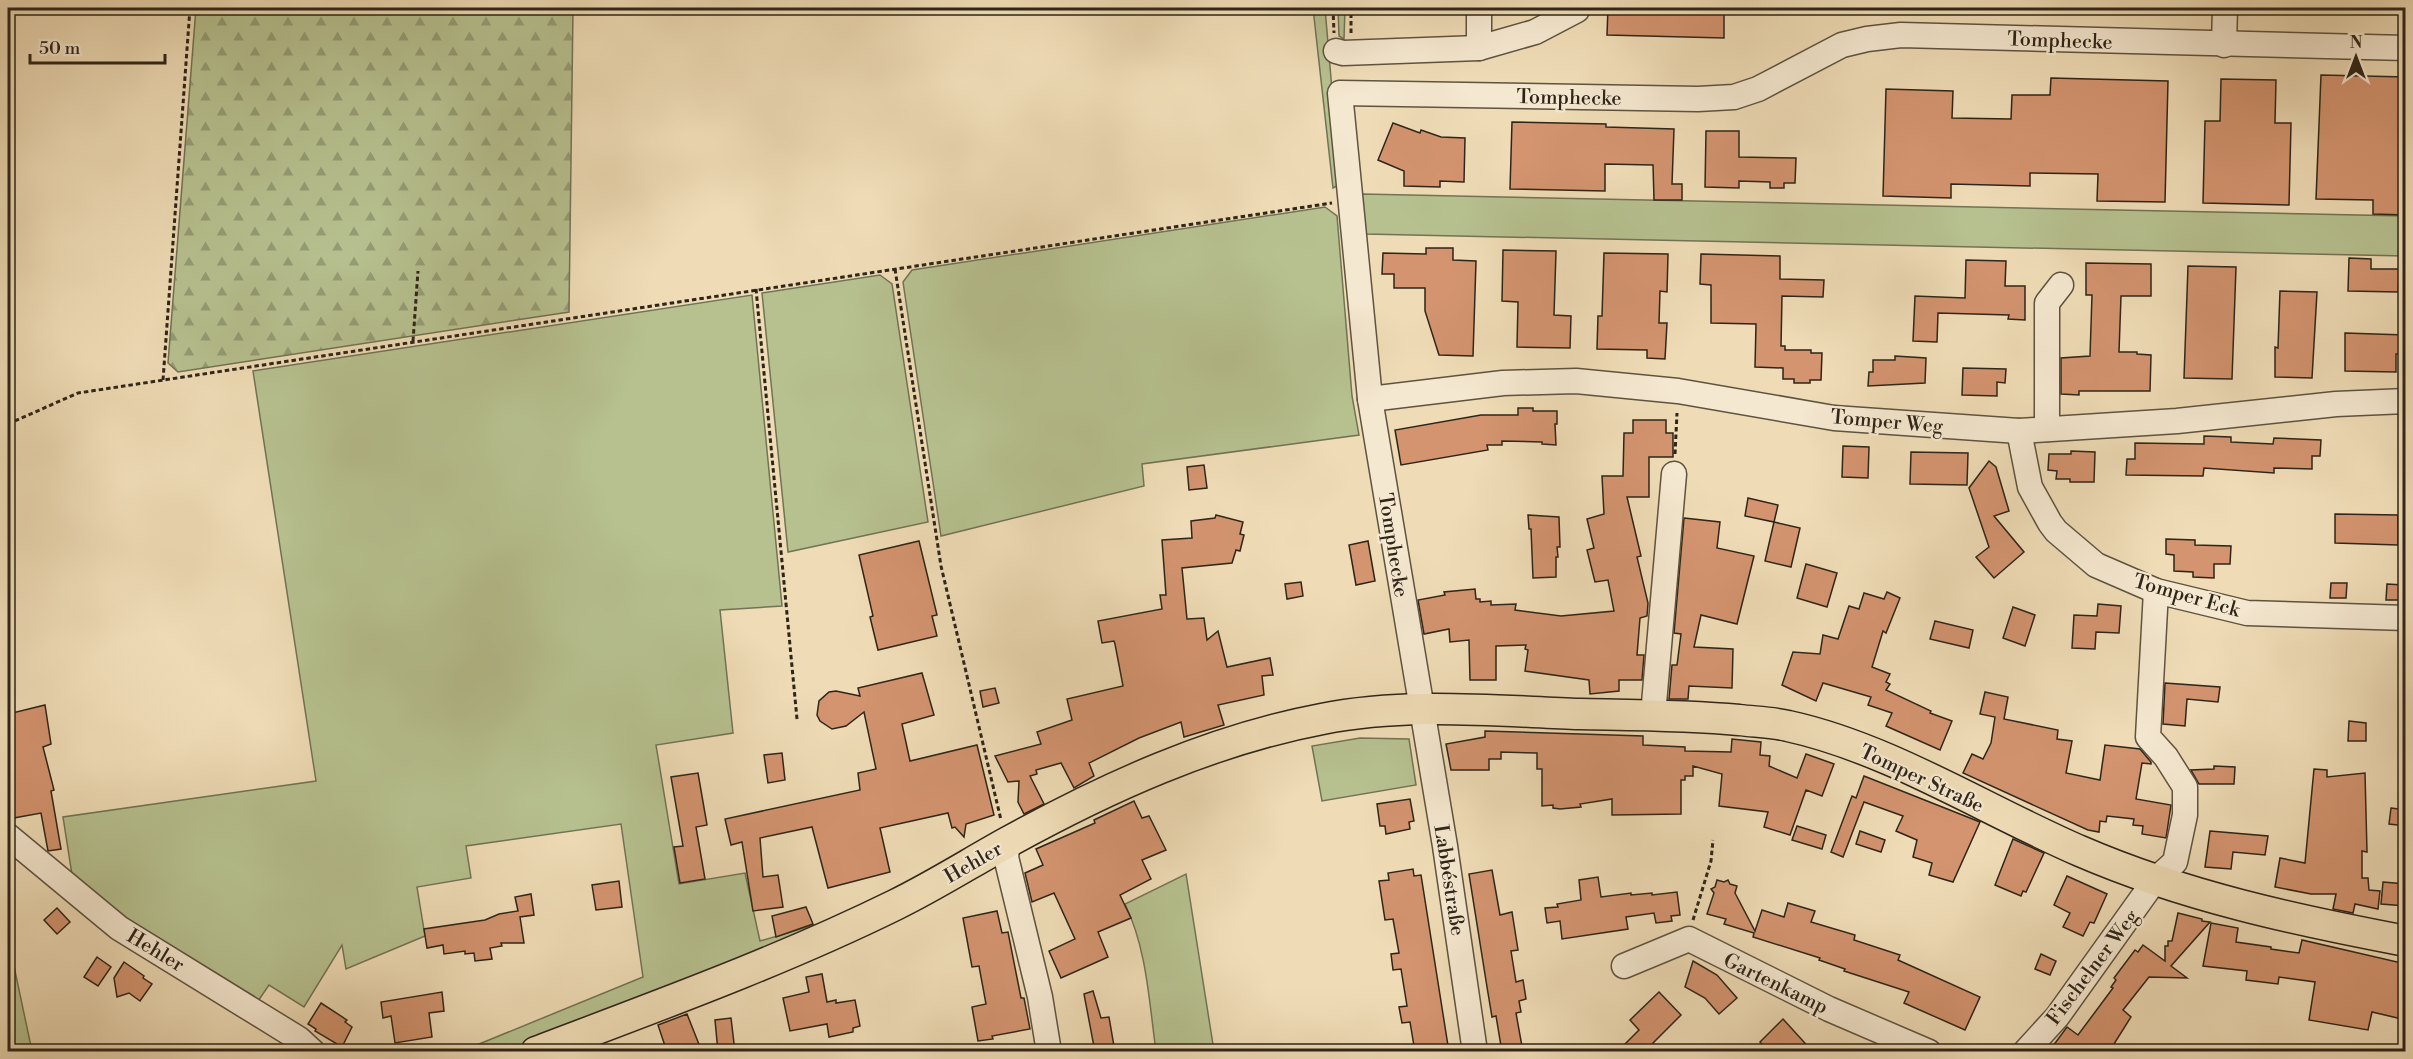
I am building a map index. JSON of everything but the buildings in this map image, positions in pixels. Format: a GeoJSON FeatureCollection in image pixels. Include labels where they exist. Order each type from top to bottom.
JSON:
{"type":"FeatureCollection","features":[{"type":"Feature","properties":{"kind":"main road","name":"Hehler"},"geometry":{"type":"LineString","coordinates":[[536,1052],[735,976],[831,936],[918,893],[1008,841],[1181,759],[1230,743],[1324,718],[1421,709]]}},
{"type":"Feature","properties":{"kind":"main road","name":"Tomper Straße"},"geometry":{"type":"LineString","coordinates":[[1421,709],[1653,715],[1782,724],[1827,735],[1882,757],[2081,852],[2155,880],[2223,902],[2406,941]]}},
{"type":"Feature","properties":{"kind":"street"},"geometry":{"type":"LineString","coordinates":[[1479,8],[1479,48]]}},
{"type":"Feature","properties":{"kind":"street"},"geometry":{"type":"LineString","coordinates":[[2224,45],[2225,8]]}},
{"type":"Feature","properties":{"kind":"street"},"geometry":{"type":"LineString","coordinates":[[1336,51],[1479,48],[1535,32],[1577,10]]}},
{"type":"Feature","properties":{"kind":"street","name":"Tomphecke"},"geometry":{"type":"LineString","coordinates":[[1421,709],[1370,399],[1340,93],[1698,99],[1734,97],[1758,89],[1842,45],[1901,35],[2406,48]]}},
{"type":"Feature","properties":{"kind":"street"},"geometry":{"type":"LineString","coordinates":[[2047,429],[2048,303],[2061,285]]}},
{"type":"Feature","properties":{"kind":"street","name":"Tomper Weg"},"geometry":{"type":"LineString","coordinates":[[1370,399],[1524,382],[1576,381],[1678,391],[1834,418],[2019,431],[2178,421],[2336,404],[2406,401]]}},
{"type":"Feature","properties":{"kind":"street","name":"Tomper Eck"},"geometry":{"type":"LineString","coordinates":[[2019,431],[2030,487],[2056,531],[2096,565],[2156,591],[2247,613],[2406,618]]}},
{"type":"Feature","properties":{"kind":"street"},"geometry":{"type":"LineString","coordinates":[[1653,715],[1674,474]]}},
{"type":"Feature","properties":{"kind":"street","name":"Fischelner Weg"},"geometry":{"type":"LineString","coordinates":[[2025,1052],[2057,1017],[2155,880],[2175,862],[2185,815],[2185,787],[2166,757],[2148,737],[2156,591]]}},
{"type":"Feature","properties":{"kind":"street","name":"Labbéstraße"},"geometry":{"type":"LineString","coordinates":[[1421,709],[1445,846],[1475,1052]]}},
{"type":"Feature","properties":{"kind":"street","name":"Hehler"},"geometry":{"type":"LineString","coordinates":[[8,836],[119,928],[299,1039],[313,1052]]}},
{"type":"Feature","properties":{"kind":"street"},"geometry":{"type":"LineString","coordinates":[[1008,841],[1006,857],[1040,997],[1048,1052]]}},
{"type":"Feature","properties":{"kind":"street"},"geometry":{"type":"LineString","coordinates":[[1624,966],[1689,939]]}},
{"type":"Feature","properties":{"kind":"street","name":"Gartenkamp"},"geometry":{"type":"LineString","coordinates":[[1689,939],[1829,1009],[1929,1052]]}},
{"type":"Feature","properties":{"kind":"path"},"geometry":{"type":"LineString","coordinates":[[162,380],[190,8]]}},
{"type":"Feature","properties":{"kind":"path"},"geometry":{"type":"LineString","coordinates":[[8,424],[78,393],[1350,200]]}},
{"type":"Feature","properties":{"kind":"path"},"geometry":{"type":"LineString","coordinates":[[895,268],[941,566],[1001,820],[1008,841]]}},
{"type":"Feature","properties":{"kind":"path"},"geometry":{"type":"LineString","coordinates":[[413,341],[418,271]]}},
{"type":"Feature","properties":{"kind":"path"},"geometry":{"type":"LineString","coordinates":[[756,289],[797,719]]}},
{"type":"Feature","properties":{"kind":"path"},"geometry":{"type":"LineString","coordinates":[[1674,474],[1678,391]]}},
{"type":"Feature","properties":{"kind":"path"},"geometry":{"type":"LineString","coordinates":[[1689,939],[1711,861],[1713,840]]}},
{"type":"Feature","properties":{"kind":"green space"},"geometry":{"type":"Polygon","coordinates":[[[196,8],[573,8],[569,312],[178,372],[168,363],[196,8]]]}},
{"type":"Feature","properties":{"kind":"green space"},"geometry":{"type":"Polygon","coordinates":[[[1313,8],[1325,8],[1340,184],[1333,188],[1313,8]]]}},
{"type":"Feature","properties":{"kind":"green space"},"geometry":{"type":"Polygon","coordinates":[[[1338,8],[1345,8],[1344,39],[1339,36],[1338,8]]]}},
{"type":"Feature","properties":{"kind":"green space"},"geometry":{"type":"Polygon","coordinates":[[[1362,194],[2405,216],[2405,256],[1365,234],[1362,194]]]}},
{"type":"Feature","properties":{"kind":"green space"},"geometry":{"type":"Polygon","coordinates":[[[1325,207],[1337,216],[1352,396],[1359,435],[1142,464],[1144,486],[941,536],[903,282],[912,270],[1325,207]]]}},
{"type":"Feature","properties":{"kind":"green space"},"geometry":{"type":"Polygon","coordinates":[[[880,275],[892,284],[928,522],[788,552],[762,293],[880,275]]]}},
{"type":"Feature","properties":{"kind":"green space"},"geometry":{"type":"Polygon","coordinates":[[[752,295],[782,606],[720,610],[733,733],[656,745],[679,884],[745,873],[760,941],[814,925],[810,931],[756,960],[519,1051],[462,1051],[643,977],[621,824],[466,846],[471,878],[417,887],[425,936],[346,969],[342,945],[304,1007],[269,985],[256,1004],[125,923],[73,881],[63,817],[316,781],[253,371],[752,295]]]}},
{"type":"Feature","properties":{"kind":"green space"},"geometry":{"type":"Polygon","coordinates":[[[1360,738],[1409,739],[1416,785],[1322,801],[1312,746],[1360,738]]]}},
{"type":"Feature","properties":{"kind":"green space"},"geometry":{"type":"Polygon","coordinates":[[[1186,874],[1214,1051],[1156,1051],[1143,957],[1125,904],[1186,874]]]}},
{"type":"Feature","properties":{"kind":"green space"},"geometry":{"type":"Polygon","coordinates":[[[8,938],[32,1051],[8,1051],[8,938]]]}}]}
